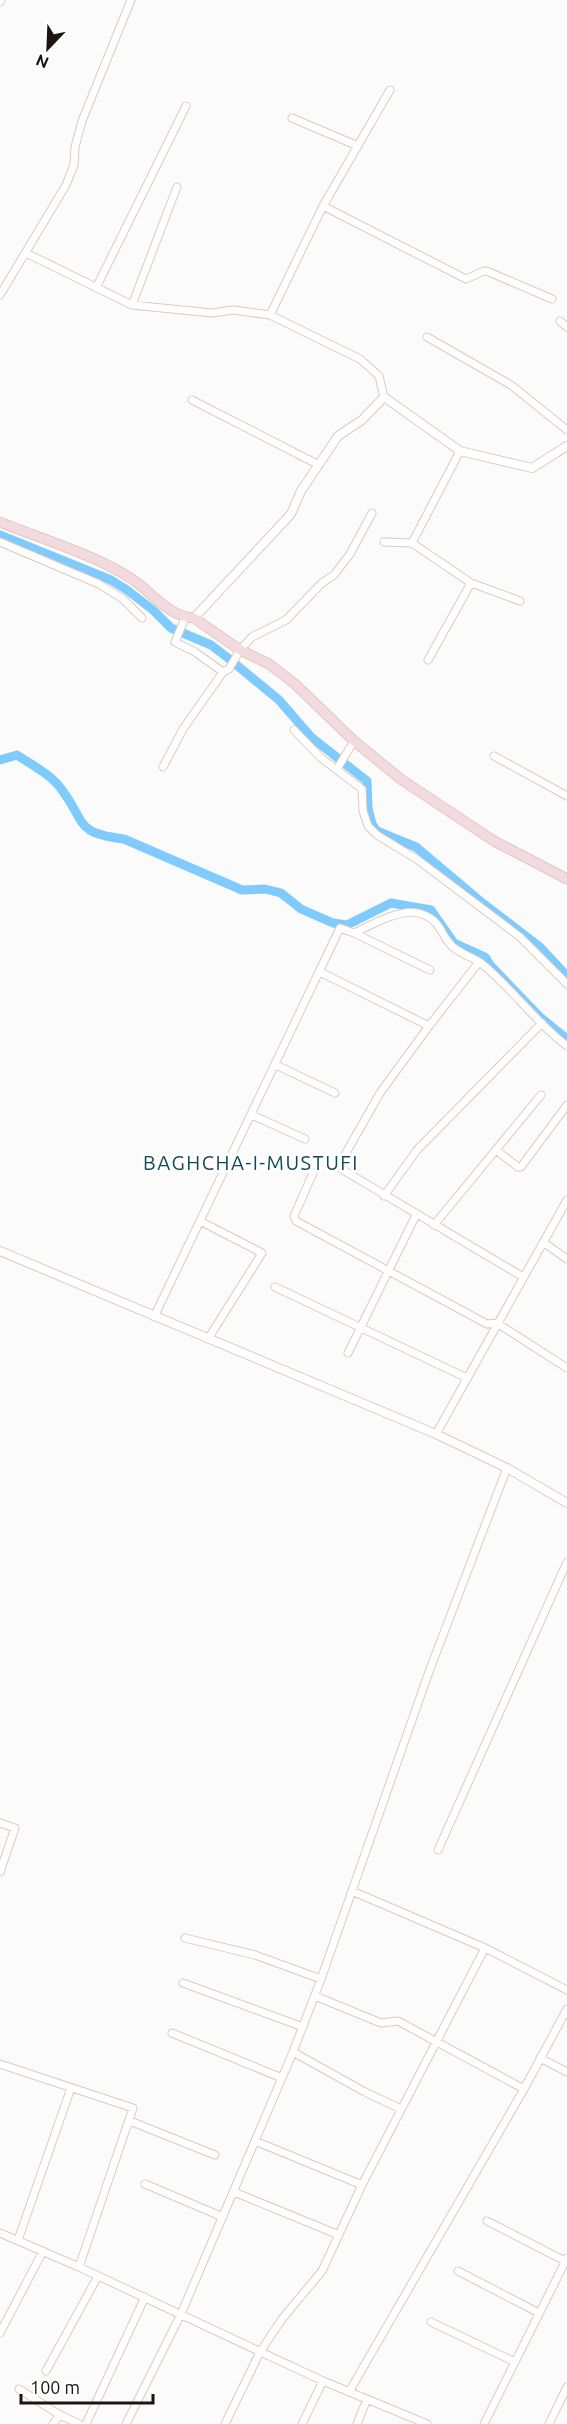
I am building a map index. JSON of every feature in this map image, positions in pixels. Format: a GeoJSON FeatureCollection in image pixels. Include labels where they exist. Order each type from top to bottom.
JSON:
{"type":"FeatureCollection","features":[{"type":"Feature","properties":{"kind":"main road"},"geometry":{"type":"LineString","coordinates":[[0,522],[118,571],[138,583],[168,608],[238,653],[269,664],[295,684],[354,741],[402,780],[494,841],[567,879]]}},
{"type":"Feature","properties":{"kind":"street"},"geometry":{"type":"LineString","coordinates":[[0,296],[66,185],[74,165],[75,147],[81,122],[130,0]]}},
{"type":"Feature","properties":{"kind":"street"},"geometry":{"type":"LineString","coordinates":[[270,315],[323,206],[390,90]]}},
{"type":"Feature","properties":{"kind":"street"},"geometry":{"type":"LineString","coordinates":[[96,288],[186,106]]}},
{"type":"Feature","properties":{"kind":"street"},"geometry":{"type":"LineString","coordinates":[[292,118],[358,146]]}},
{"type":"Feature","properties":{"kind":"street"},"geometry":{"type":"LineString","coordinates":[[132,305],[177,187]]}},
{"type":"Feature","properties":{"kind":"street"},"geometry":{"type":"LineString","coordinates":[[323,206],[466,279],[484,271],[489,272],[552,299]]}},
{"type":"Feature","properties":{"kind":"street"},"geometry":{"type":"LineString","coordinates":[[26,253],[132,305],[212,313],[234,310],[270,315],[360,359],[379,376],[384,397],[460,451],[532,468],[567,446]]}},
{"type":"Feature","properties":{"kind":"street"},"geometry":{"type":"LineString","coordinates":[[560,321],[567,327]]}},
{"type":"Feature","properties":{"kind":"street"},"geometry":{"type":"LineString","coordinates":[[427,338],[511,385],[567,430]]}},
{"type":"Feature","properties":{"kind":"street"},"geometry":{"type":"LineString","coordinates":[[226,670],[175,642],[187,620],[291,514],[301,490],[338,436],[362,420],[384,397]]}},
{"type":"Feature","properties":{"kind":"street"},"geometry":{"type":"LineString","coordinates":[[192,400],[317,464]]}},
{"type":"Feature","properties":{"kind":"street"},"geometry":{"type":"LineString","coordinates":[[412,543],[460,451]]}},
{"type":"Feature","properties":{"kind":"street"},"geometry":{"type":"LineString","coordinates":[[163,767],[183,729],[238,653],[252,637],[286,620],[322,583],[334,575],[350,554],[372,513]]}},
{"type":"Feature","properties":{"kind":"street"},"geometry":{"type":"LineString","coordinates":[[0,542],[99,584],[123,599],[142,618]]}},
{"type":"Feature","properties":{"kind":"street"},"geometry":{"type":"LineString","coordinates":[[384,542],[412,543],[471,583],[520,601]]}},
{"type":"Feature","properties":{"kind":"street"},"geometry":{"type":"LineString","coordinates":[[428,660],[471,583]]}},
{"type":"Feature","properties":{"kind":"street"},"geometry":{"type":"LineString","coordinates":[[294,730],[321,758],[362,789],[363,811],[368,826],[377,835],[418,860],[520,937],[567,984]]}},
{"type":"Feature","properties":{"kind":"street"},"geometry":{"type":"LineString","coordinates":[[337,769],[354,741]]}},
{"type":"Feature","properties":{"kind":"street"},"geometry":{"type":"LineString","coordinates":[[494,756],[567,796]]}},
{"type":"Feature","properties":{"kind":"street"},"geometry":{"type":"LineString","coordinates":[[354,933],[391,917],[416,912],[430,918],[442,928],[450,944],[460,953],[479,962],[567,1046]]}},
{"type":"Feature","properties":{"kind":"street"},"geometry":{"type":"LineString","coordinates":[[154,1317],[340,928],[430,969]]}},
{"type":"Feature","properties":{"kind":"street"},"geometry":{"type":"LineString","coordinates":[[479,962],[380,1093],[338,1167],[523,1277]]}},
{"type":"Feature","properties":{"kind":"street"},"geometry":{"type":"LineString","coordinates":[[320,972],[429,1026]]}},
{"type":"Feature","properties":{"kind":"street"},"geometry":{"type":"LineString","coordinates":[[384,1196],[417,1150],[542,1023]]}},
{"type":"Feature","properties":{"kind":"street"},"geometry":{"type":"LineString","coordinates":[[276,1065],[334,1093]]}},
{"type":"Feature","properties":{"kind":"street"},"geometry":{"type":"LineString","coordinates":[[434,1225],[541,1095]]}},
{"type":"Feature","properties":{"kind":"street"},"geometry":{"type":"LineString","coordinates":[[496,1150],[521,1167],[567,1105]]}},
{"type":"Feature","properties":{"kind":"street"},"geometry":{"type":"LineString","coordinates":[[252,1115],[305,1139]]}},
{"type":"Feature","properties":{"kind":"street"},"geometry":{"type":"LineString","coordinates":[[313,1173],[294,1219],[487,1324],[497,1323],[567,1368]]}},
{"type":"Feature","properties":{"kind":"street"},"geometry":{"type":"LineString","coordinates":[[436,1434],[567,1200]]}},
{"type":"Feature","properties":{"kind":"street"},"geometry":{"type":"LineString","coordinates":[[348,1353],[416,1215]]}},
{"type":"Feature","properties":{"kind":"street"},"geometry":{"type":"LineString","coordinates":[[200,1221],[262,1253],[208,1339]]}},
{"type":"Feature","properties":{"kind":"street"},"geometry":{"type":"LineString","coordinates":[[543,1242],[567,1258]]}},
{"type":"Feature","properties":{"kind":"street"},"geometry":{"type":"LineString","coordinates":[[0,1251],[436,1434],[507,1468],[567,1503]]}},
{"type":"Feature","properties":{"kind":"street"},"geometry":{"type":"LineString","coordinates":[[275,1287],[467,1378]]}},
{"type":"Feature","properties":{"kind":"street"},"geometry":{"type":"LineString","coordinates":[[126,2424],[181,2314],[303,2027],[430,1669],[507,1468]]}},
{"type":"Feature","properties":{"kind":"street"},"geometry":{"type":"LineString","coordinates":[[438,1850],[567,1562]]}},
{"type":"Feature","properties":{"kind":"street"},"geometry":{"type":"LineString","coordinates":[[0,1823],[15,1828],[0,1872]]}},
{"type":"Feature","properties":{"kind":"street"},"geometry":{"type":"LineString","coordinates":[[352,1891],[485,1948],[567,1990]]}},
{"type":"Feature","properties":{"kind":"street"},"geometry":{"type":"LineString","coordinates":[[185,1938],[255,1955],[321,1979]]}},
{"type":"Feature","properties":{"kind":"street"},"geometry":{"type":"LineString","coordinates":[[225,2424],[260,2352],[282,2319],[322,2271],[362,2185],[485,1948]]}},
{"type":"Feature","properties":{"kind":"street"},"geometry":{"type":"LineString","coordinates":[[183,1983],[303,2027]]}},
{"type":"Feature","properties":{"kind":"street"},"geometry":{"type":"LineString","coordinates":[[315,1996],[381,2023],[398,2021],[524,2089]]}},
{"type":"Feature","properties":{"kind":"street"},"geometry":{"type":"LineString","coordinates":[[350,2392],[524,2089],[567,2009]]}},
{"type":"Feature","properties":{"kind":"street"},"geometry":{"type":"LineString","coordinates":[[172,2033],[282,2078]]}},
{"type":"Feature","properties":{"kind":"street"},"geometry":{"type":"LineString","coordinates":[[293,2052],[401,2109]]}},
{"type":"Feature","properties":{"kind":"street"},"geometry":{"type":"LineString","coordinates":[[540,2058],[567,2072]]}},
{"type":"Feature","properties":{"kind":"street"},"geometry":{"type":"LineString","coordinates":[[0,2064],[133,2108],[79,2267]]}},
{"type":"Feature","properties":{"kind":"street"},"geometry":{"type":"LineString","coordinates":[[18,2241],[71,2088]]}},
{"type":"Feature","properties":{"kind":"street"},"geometry":{"type":"LineString","coordinates":[[130,2121],[215,2155]]}},
{"type":"Feature","properties":{"kind":"street"},"geometry":{"type":"LineString","coordinates":[[255,2141],[362,2185]]}},
{"type":"Feature","properties":{"kind":"street"},"geometry":{"type":"LineString","coordinates":[[145,2184],[223,2217]]}},
{"type":"Feature","properties":{"kind":"street"},"geometry":{"type":"LineString","coordinates":[[234,2192],[339,2235]]}},
{"type":"Feature","properties":{"kind":"street"},"geometry":{"type":"LineString","coordinates":[[484,2424],[566,2259],[487,2222]]}},
{"type":"Feature","properties":{"kind":"street"},"geometry":{"type":"LineString","coordinates":[[0,2233],[145,2297],[323,2381],[427,2424]]}},
{"type":"Feature","properties":{"kind":"street"},"geometry":{"type":"LineString","coordinates":[[0,2333],[44,2251]]}},
{"type":"Feature","properties":{"kind":"street"},"geometry":{"type":"LineString","coordinates":[[458,2271],[539,2313]]}},
{"type":"Feature","properties":{"kind":"street"},"geometry":{"type":"LineString","coordinates":[[46,2371],[98,2276]]}},
{"type":"Feature","properties":{"kind":"street"},"geometry":{"type":"LineString","coordinates":[[86,2424],[145,2297]]}},
{"type":"Feature","properties":{"kind":"street"},"geometry":{"type":"LineString","coordinates":[[431,2322],[515,2362]]}},
{"type":"Feature","properties":{"kind":"street"},"geometry":{"type":"LineString","coordinates":[[302,2424],[323,2381]]}},
{"type":"Feature","properties":{"kind":"street"},"geometry":{"type":"LineString","coordinates":[[549,2424],[567,2387]]}},
{"type":"Feature","properties":{"kind":"street"},"geometry":{"type":"LineString","coordinates":[[19,2389],[79,2424]]}},
{"type":"Feature","properties":{"kind":"street"},"geometry":{"type":"LineString","coordinates":[[357,2424],[367,2399]]}},
{"type":"Feature","properties":{"kind":"street"},"geometry":{"type":"LineString","coordinates":[[53,2424],[60,2415]]}},
{"type":"Feature","properties":{"kind":"waterway"},"geometry":{"type":"LineString","coordinates":[[0,535],[111,580],[153,610],[171,628],[211,645],[228,658],[279,700],[311,737],[367,781],[368,808],[372,824],[377,831],[416,847],[480,901],[540,947],[567,976]]}},
{"type":"Feature","properties":{"kind":"waterway"},"geometry":{"type":"LineString","coordinates":[[0,760],[17,755],[47,775],[62,790],[84,825],[97,834],[124,839],[242,890],[265,889],[281,893],[301,909],[333,923],[347,925],[391,903],[431,910],[454,943],[485,957],[540,1017],[567,1039]]}},
{"type":"Feature","properties":{"kind":"district","name":"BAGHCHA-I-MUSTUFI"},"geometry":{"type":"Point","coordinates":[251,1163]}}]}
